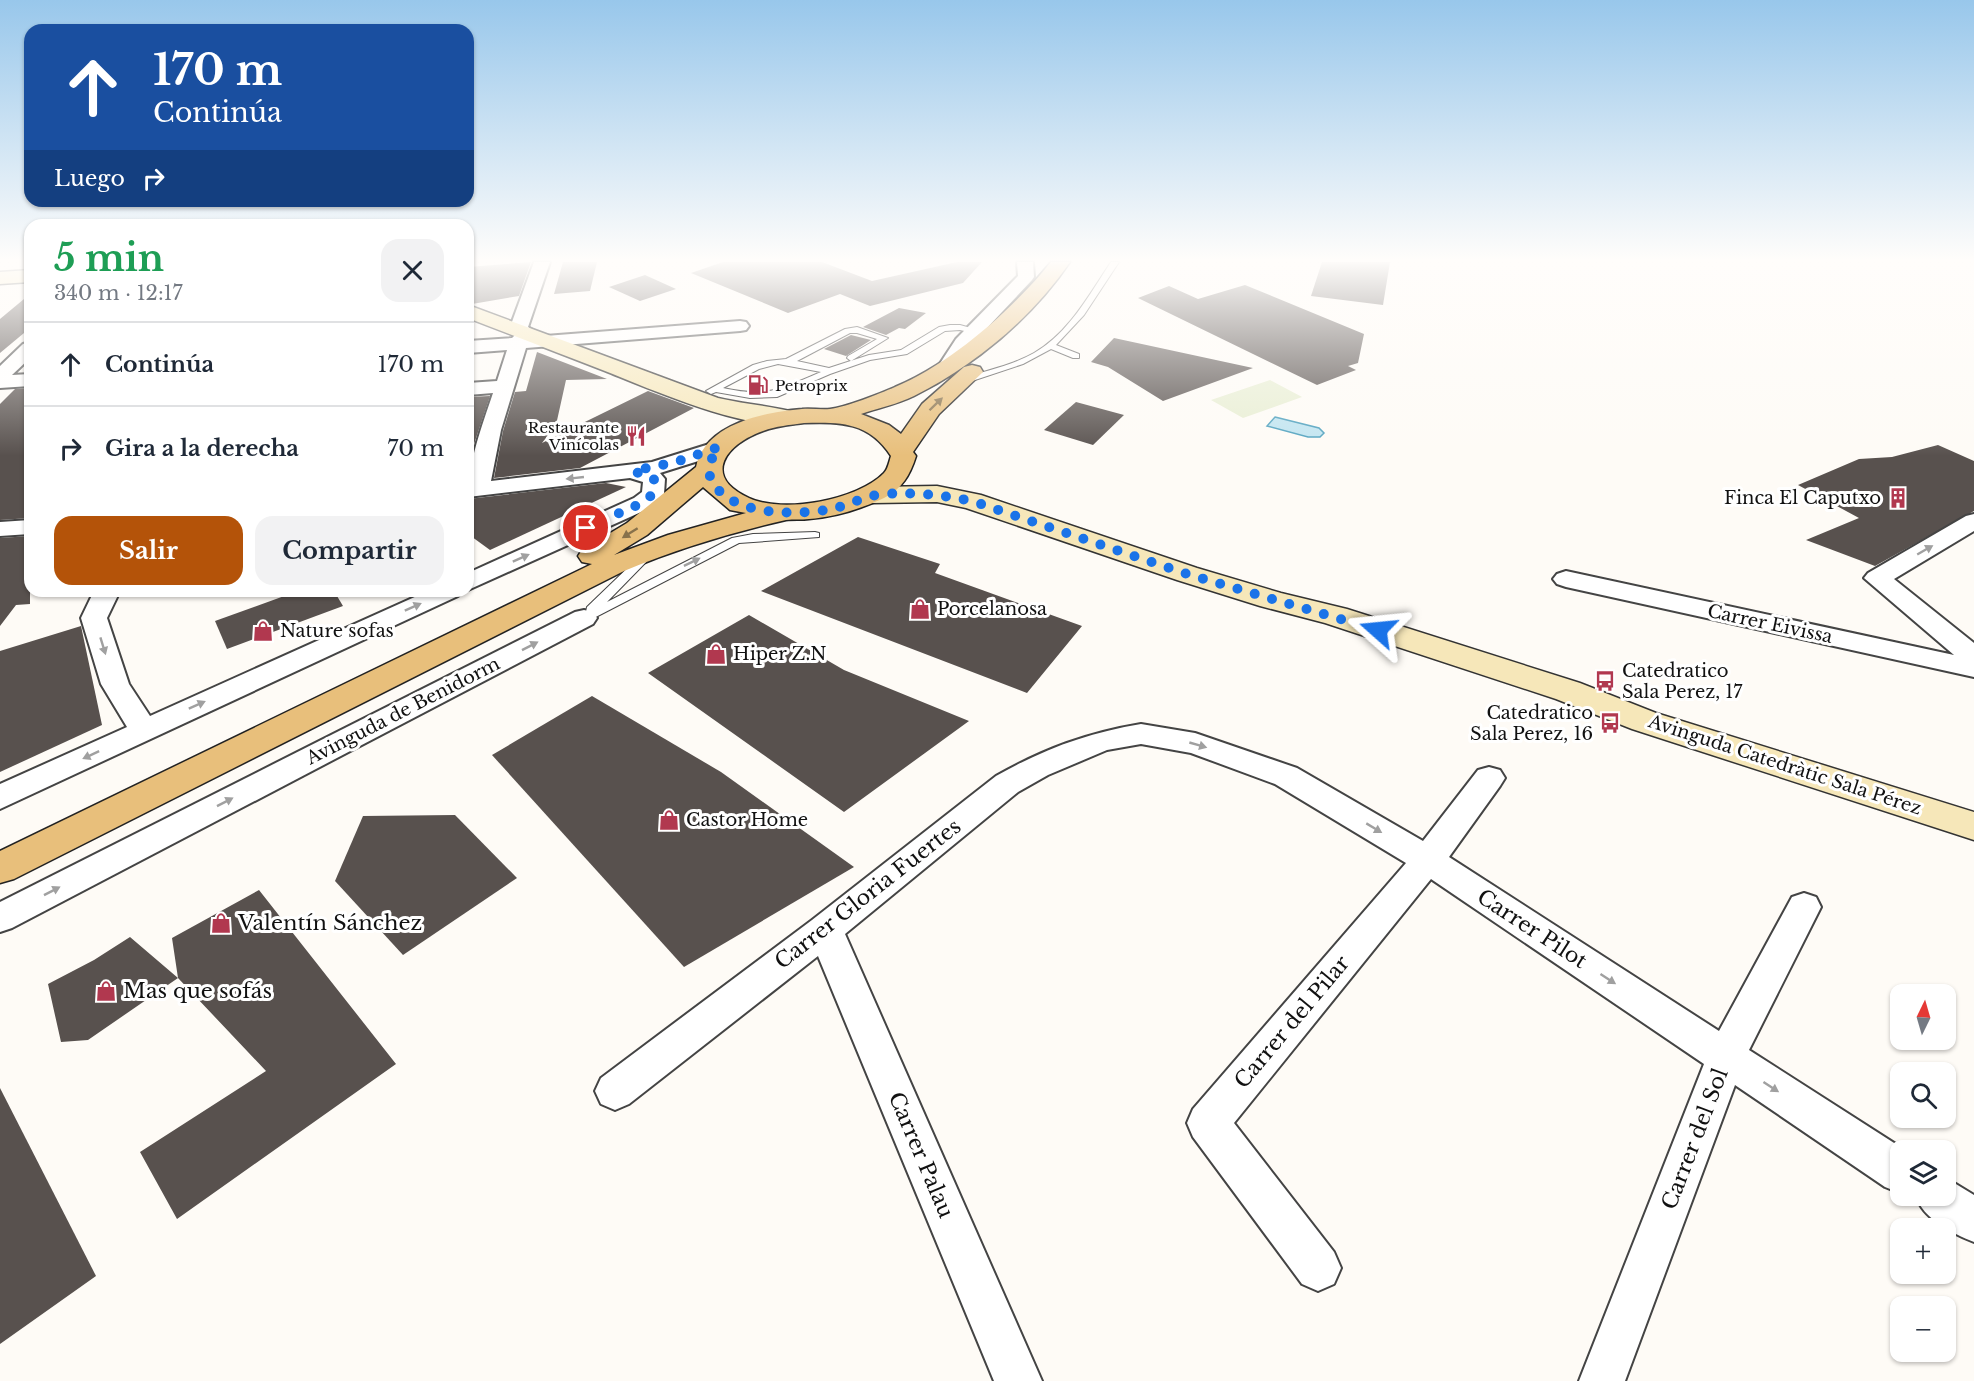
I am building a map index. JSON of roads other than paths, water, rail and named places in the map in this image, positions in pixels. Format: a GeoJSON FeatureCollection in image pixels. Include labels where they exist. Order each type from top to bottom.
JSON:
{"type":"FeatureCollection","features":[{"type":"Feature","properties":{"kind":"main road"},"geometry":{"type":"LineString","coordinates":[[0,868],[614,565],[659,546],[732,524],[787,512],[833,508],[873,495],[897,475],[902,457],[930,409],[954,375],[1002,326]]}},
{"type":"Feature","properties":{"kind":"main road"},"geometry":{"type":"LineString","coordinates":[[831,416],[954,375],[1017,326]]}},
{"type":"Feature","properties":{"kind":"main road"},"geometry":{"type":"LineString","coordinates":[[0,846],[568,570],[636,529],[719,452],[756,426],[790,418],[831,416],[869,424],[896,440],[902,457]]}},
{"type":"Feature","properties":{"kind":"main road"},"geometry":{"type":"LineString","coordinates":[[719,452],[711,480],[718,490],[730,499],[746,505],[787,512]]}},
{"type":"Feature","properties":{"kind":"street"},"geometry":{"type":"LineString","coordinates":[[501,326],[520,335],[547,340],[756,414],[790,418]]}},
{"type":"Feature","properties":{"kind":"street"},"geometry":{"type":"LineString","coordinates":[[474,486],[523,326]]}},
{"type":"Feature","properties":{"kind":"street"},"geometry":{"type":"LineString","coordinates":[[547,340],[734,326]]}},
{"type":"Feature","properties":{"kind":"street"},"geometry":{"type":"LineString","coordinates":[[954,375],[962,343],[977,326]]}},
{"type":"Feature","properties":{"kind":"street"},"geometry":{"type":"LineString","coordinates":[[474,346],[520,335]]}},
{"type":"Feature","properties":{"kind":"street"},"geometry":{"type":"LineString","coordinates":[[0,376],[24,354]]}},
{"type":"Feature","properties":{"kind":"street"},"geometry":{"type":"LineString","coordinates":[[0,382],[24,380]]}},
{"type":"Feature","properties":{"kind":"street"},"geometry":{"type":"LineString","coordinates":[[474,389],[505,386]]}},
{"type":"Feature","properties":{"kind":"street"},"geometry":{"type":"LineString","coordinates":[[474,489],[633,471],[719,452],[725,423],[707,397]]}},
{"type":"Feature","properties":{"kind":"street"},"geometry":{"type":"LineString","coordinates":[[474,431],[491,430]]}},
{"type":"Feature","properties":{"kind":"street","name":"Avinguda Catedràtic Sala Pérez"},"geometry":{"type":"LineString","coordinates":[[902,457],[928,479],[978,496],[1280,587],[1339,609],[1648,706],[1974,815]]}},
{"type":"Feature","properties":{"kind":"street"},"geometry":{"type":"LineString","coordinates":[[474,579],[642,503],[653,494],[654,479],[633,471]]}},
{"type":"Feature","properties":{"kind":"street","name":"Avinguda Catedràtic Sala Pérez"},"geometry":{"type":"LineString","coordinates":[[873,495],[937,494],[972,501],[1187,574],[1270,600],[1336,616],[1535,680],[1644,721],[1974,826]]}},
{"type":"Feature","properties":{"kind":"street"},"geometry":{"type":"LineString","coordinates":[[1974,521],[1877,578],[1974,657]]}},
{"type":"Feature","properties":{"kind":"street"},"geometry":{"type":"LineString","coordinates":[[0,530],[24,528]]}},
{"type":"Feature","properties":{"kind":"street","name":"Carrer Eivissa"},"geometry":{"type":"LineString","coordinates":[[1566,579],[1974,668]]}},
{"type":"Feature","properties":{"kind":"street"},"geometry":{"type":"LineString","coordinates":[[104,597],[94,618],[115,684],[144,730]]}},
{"type":"Feature","properties":{"kind":"street"},"geometry":{"type":"LineString","coordinates":[[0,797],[436,597]]}},
{"type":"Feature","properties":{"kind":"street","name":"Avinguda de Benidorm"},"geometry":{"type":"LineString","coordinates":[[0,918],[584,618]]}},
{"type":"Feature","properties":{"kind":"street","name":"Carrer Pilot"},"geometry":{"type":"LineString","coordinates":[[1141,734],[1195,743],[1286,776],[1428,860],[1890,1165]]}},
{"type":"Feature","properties":{"kind":"street","name":"Carrer Gloria Fuertes"},"geometry":{"type":"LineString","coordinates":[[615,1091],[825,930],[1007,784],[1037,766],[1101,741],[1141,734]]}},
{"type":"Feature","properties":{"kind":"street","name":"Carrer del Pilar"},"geometry":{"type":"LineString","coordinates":[[1318,1268],[1208,1124],[1428,860],[1489,778]]}},
{"type":"Feature","properties":{"kind":"street","name":"Carrer del Sol"},"geometry":{"type":"LineString","coordinates":[[1602,1379],[1726,1058],[1804,907]]}},
{"type":"Feature","properties":{"kind":"street","name":"Carrer Palau"},"geometry":{"type":"LineString","coordinates":[[825,930],[1018,1381]]}},
{"type":"Feature","properties":{"kind":"street"},"geometry":{"type":"LineString","coordinates":[[1952,1206],[1974,1220]]}},
{"type":"Feature","properties":{"kind":"lane"},"geometry":{"type":"LineString","coordinates":[[707,397],[770,396],[829,371],[873,357],[907,351],[942,327],[950,326]]}},
{"type":"Feature","properties":{"kind":"lane"},"geometry":{"type":"LineString","coordinates":[[958,326],[974,330]]}},
{"type":"Feature","properties":{"kind":"lane"},"geometry":{"type":"LineString","coordinates":[[954,375],[1036,355],[1071,326]]}},
{"type":"Feature","properties":{"kind":"lane"},"geometry":{"type":"LineString","coordinates":[[789,361],[848,331],[857,330],[884,338],[846,361],[845,366]]}},
{"type":"Feature","properties":{"kind":"lane"},"geometry":{"type":"LineString","coordinates":[[1050,346],[1076,356]]}},
{"type":"Feature","properties":{"kind":"lane"},"geometry":{"type":"LineString","coordinates":[[707,397],[752,367],[771,362],[789,361],[829,371]]}},
{"type":"Feature","properties":{"kind":"lane","name":"Avinguda de Benidorm"},"geometry":{"type":"LineString","coordinates":[[584,618],[736,540],[753,537],[815,535]]}},
{"type":"Feature","properties":{"kind":"lane"},"geometry":{"type":"LineString","coordinates":[[584,618],[633,566],[659,546]]}},
{"type":"Feature","properties":{"kind":"water"},"geometry":{"type":"Polygon","coordinates":[[[1275,417],[1319,428],[1324,433],[1320,437],[1308,437],[1267,426],[1275,417]]]}},
{"type":"Feature","properties":{"kind":"place","name":"Petroprix"},"geometry":{"type":"Point","coordinates":[758,385]}},
{"type":"Feature","properties":{"kind":"place","name":"Restaurante Vinícolas"},"geometry":{"type":"Point","coordinates":[636,436]}},
{"type":"Feature","properties":{"kind":"place","name":"Finca El Caputxo"},"geometry":{"type":"Point","coordinates":[1898,498]}},
{"type":"Feature","properties":{"kind":"place","name":"Porcelanosa"},"geometry":{"type":"Point","coordinates":[920,609]}},
{"type":"Feature","properties":{"kind":"place","name":"Nature sofas"},"geometry":{"type":"Point","coordinates":[263,631]}},
{"type":"Feature","properties":{"kind":"place","name":"Hiper Z.N"},"geometry":{"type":"Point","coordinates":[716,654]}},
{"type":"Feature","properties":{"kind":"place","name":"Catedratico Sala Perez, 17"},"geometry":{"type":"Point","coordinates":[1605,681]}},
{"type":"Feature","properties":{"kind":"place","name":"Catedratico Sala Perez, 16"},"geometry":{"type":"Point","coordinates":[1610,723]}},
{"type":"Feature","properties":{"kind":"place","name":"Castor Home"},"geometry":{"type":"Point","coordinates":[669,820]}},
{"type":"Feature","properties":{"kind":"place","name":"Valentín Sánchez"},"geometry":{"type":"Point","coordinates":[221,923]}},
{"type":"Feature","properties":{"kind":"place","name":"Mas que sofás"},"geometry":{"type":"Point","coordinates":[106,991]}}]}
